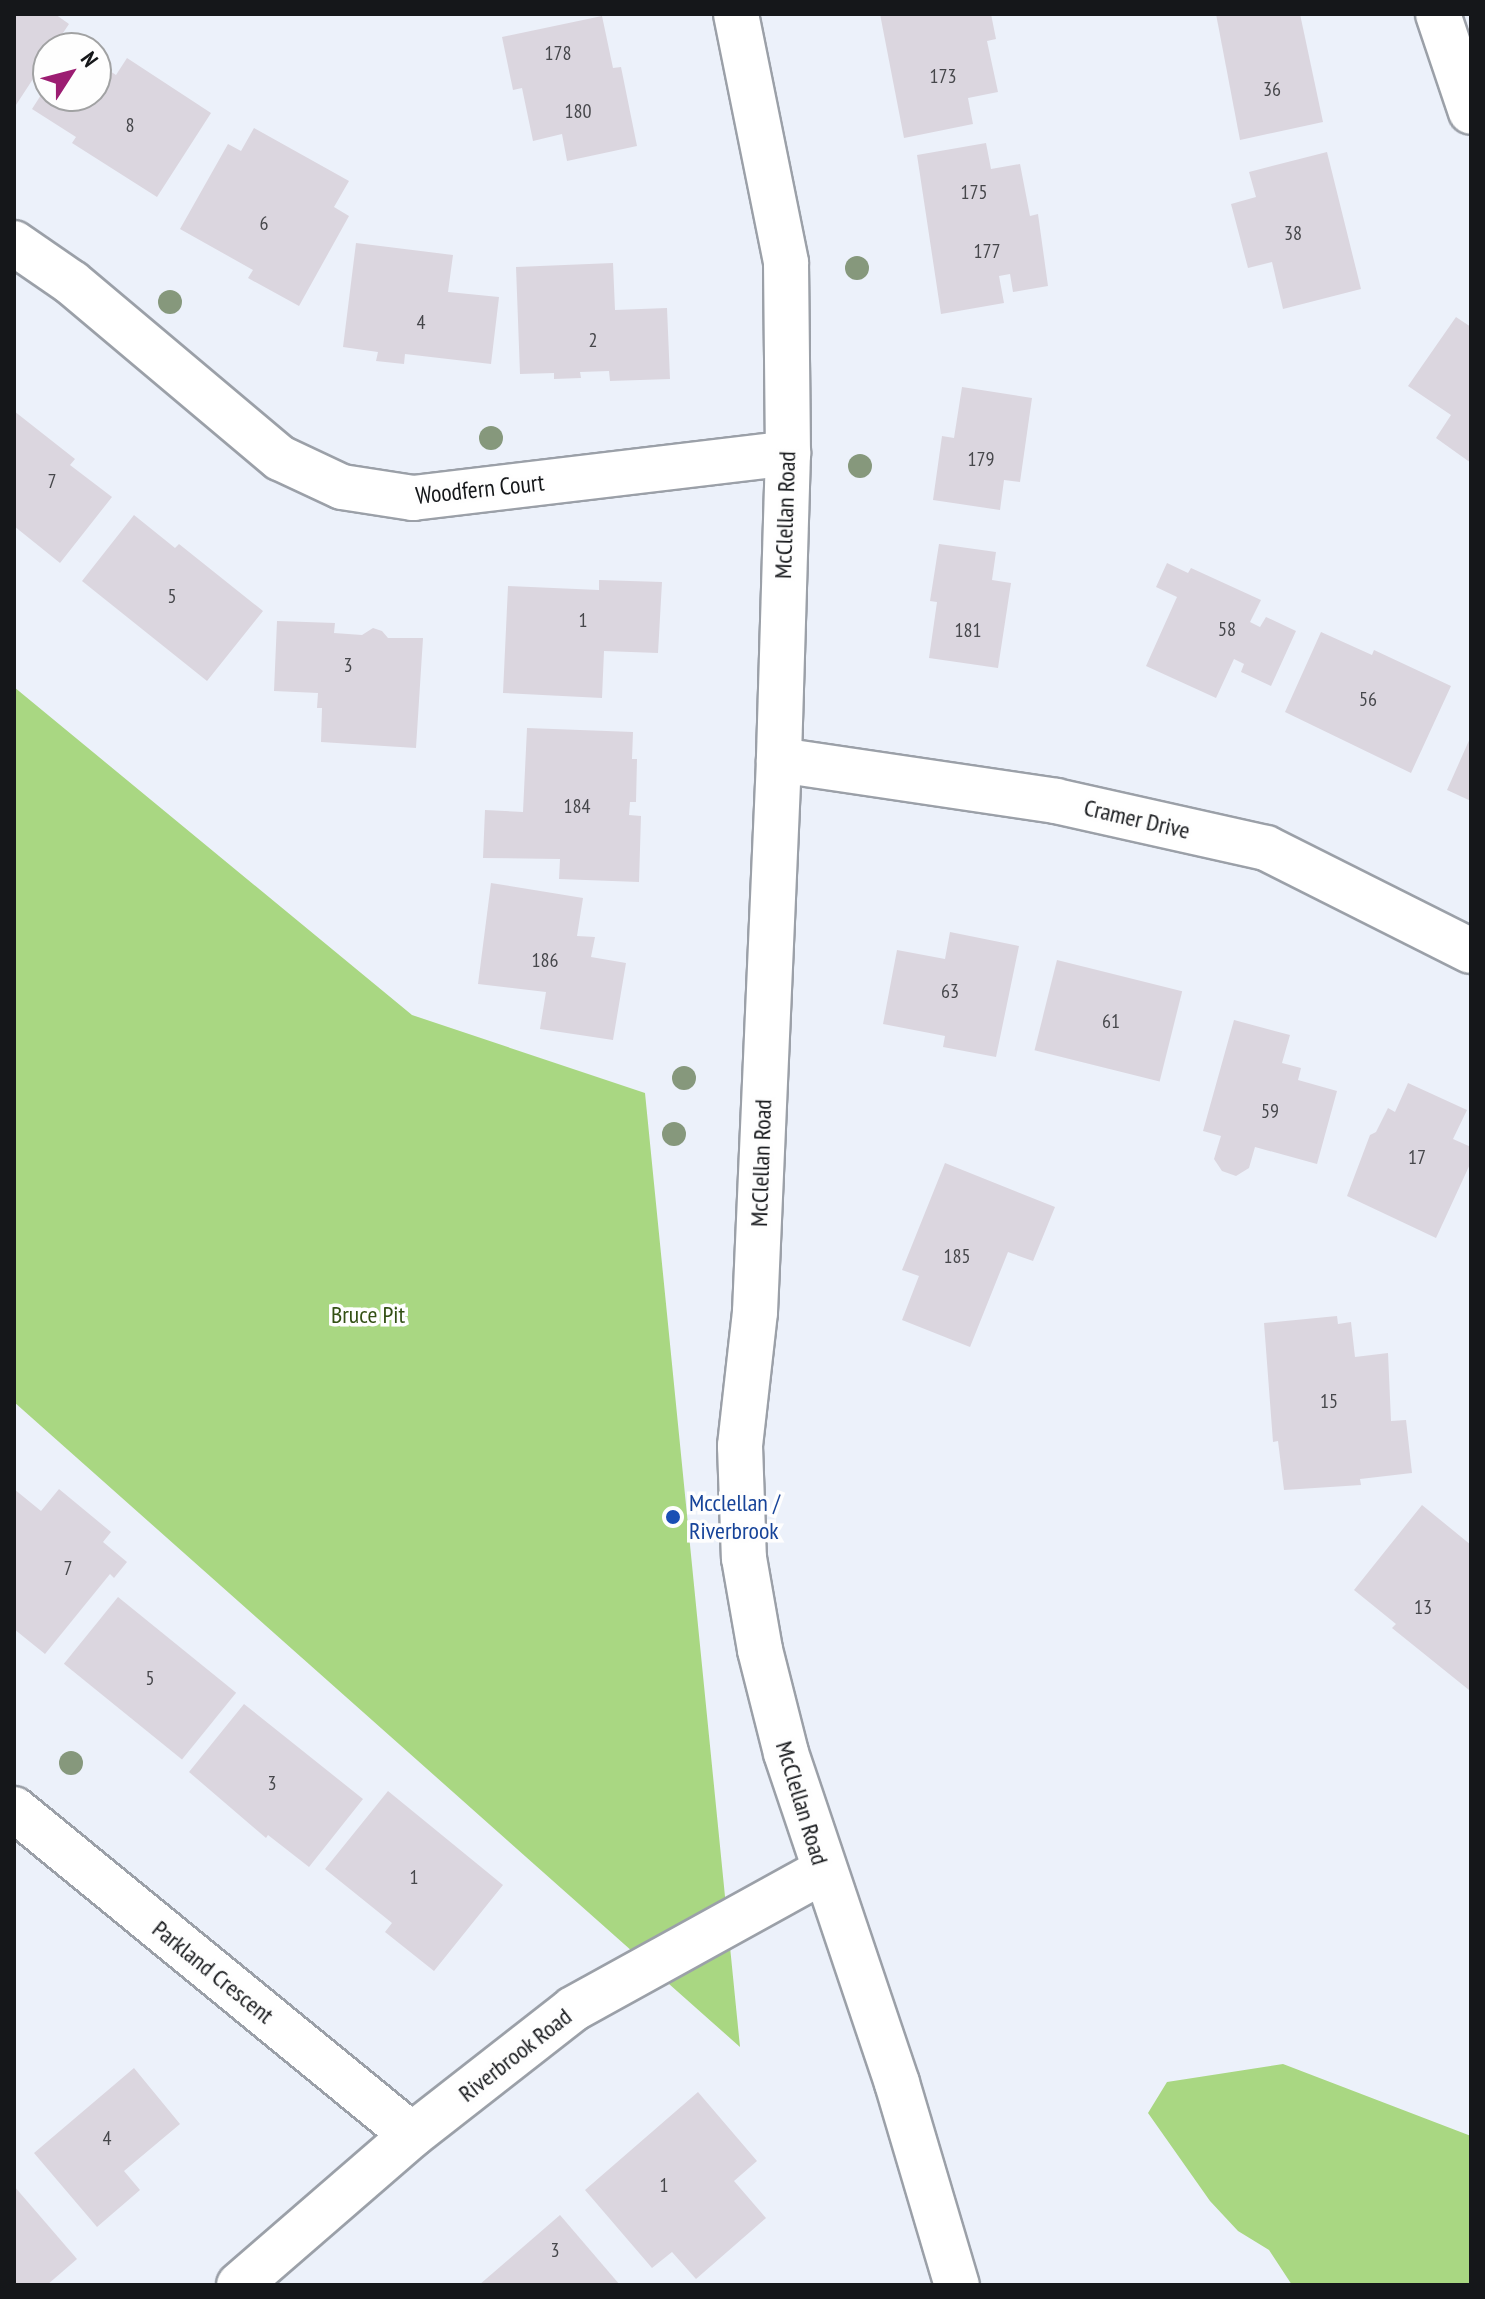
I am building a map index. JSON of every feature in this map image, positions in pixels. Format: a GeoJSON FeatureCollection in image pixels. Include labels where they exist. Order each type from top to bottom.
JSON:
{"type":"FeatureCollection","features":[{"type":"Feature","properties":{"kind":"street","name":"McClellan Road"},"geometry":{"type":"LineString","coordinates":[[736,14],[786,263],[788,453],[779,760],[755,1312],[740,1446],[744,1558],[760,1650],[786,1753],[823,1871],[897,2083],[957,2285]]}},
{"type":"Feature","properties":{"kind":"street"},"geometry":{"type":"LineString","coordinates":[[1438,14],[1471,112]]}},
{"type":"Feature","properties":{"kind":"street","name":"Woodfern Court"},"geometry":{"type":"LineString","coordinates":[[14,243],[72,283],[280,458],[342,487],[413,498],[788,453]]}},
{"type":"Feature","properties":{"kind":"street","name":"Cramer Drive"},"geometry":{"type":"LineString","coordinates":[[779,760],[1056,801],[1266,848],[1471,951]]}},
{"type":"Feature","properties":{"kind":"street","name":"Parkland Crescent"},"geometry":{"type":"LineString","coordinates":[[14,1809],[412,2135]]}},
{"type":"Feature","properties":{"kind":"street","name":"Riverbrook Road"},"geometry":{"type":"LineString","coordinates":[[239,2285],[412,2135],[573,2009],[823,1871]]}},
{"type":"Feature","properties":{"kind":"green space","name":"Bruce Pit"},"geometry":{"type":"Polygon","coordinates":[[[14,687],[412,1015],[645,1093],[740,2047],[14,1402],[14,687]]]}},
{"type":"Feature","properties":{"kind":"green space"},"geometry":{"type":"Polygon","coordinates":[[[1283,2064],[1471,2136],[1471,2285],[1292,2285],[1269,2250],[1238,2231],[1210,2201],[1148,2113],[1167,2082],[1283,2064]]]}},
{"type":"Feature","properties":{"kind":"building"},"geometry":{"type":"Polygon","coordinates":[[[14,14],[55,14],[69,24],[64,32],[32,32],[32,80],[14,108],[14,14]]]}},
{"type":"Feature","properties":{"kind":"building"},"geometry":{"type":"Polygon","coordinates":[[[880,14],[991,14],[996,39],[987,41],[998,92],[968,98],[973,124],[904,138],[880,14]]]}},
{"type":"Feature","properties":{"kind":"building"},"geometry":{"type":"Polygon","coordinates":[[[1216,14],[1300,14],[1323,122],[1240,140],[1216,14]]]}},
{"type":"Feature","properties":{"kind":"building"},"geometry":{"type":"Polygon","coordinates":[[[602,16],[613,68],[621,67],[637,146],[567,161],[562,134],[533,141],[522,88],[513,90],[502,37],[602,16]]]}},
{"type":"Feature","properties":{"kind":"building"},"geometry":{"type":"Polygon","coordinates":[[[127,58],[211,113],[157,197],[72,143],[76,137],[37,112],[112,112],[112,72],[116,75],[127,58]]]}},
{"type":"Feature","properties":{"kind":"building"},"geometry":{"type":"Polygon","coordinates":[[[254,128],[349,181],[334,207],[349,216],[299,306],[248,278],[253,270],[180,229],[228,144],[241,151],[254,128]]]}},
{"type":"Feature","properties":{"kind":"building"},"geometry":{"type":"Polygon","coordinates":[[[986,143],[991,169],[1020,164],[1030,216],[1038,214],[1048,286],[1013,292],[1010,274],[999,276],[1004,303],[941,314],[917,155],[986,143]]]}},
{"type":"Feature","properties":{"kind":"building"},"geometry":{"type":"Polygon","coordinates":[[[1327,152],[1361,289],[1283,309],[1272,262],[1248,268],[1231,204],[1256,197],[1249,172],[1327,152]]]}},
{"type":"Feature","properties":{"kind":"building"},"geometry":{"type":"Polygon","coordinates":[[[356,243],[453,255],[448,292],[499,297],[491,364],[405,354],[404,364],[376,361],[378,352],[343,347],[356,243]]]}},
{"type":"Feature","properties":{"kind":"building"},"geometry":{"type":"Polygon","coordinates":[[[613,263],[615,310],[667,308],[670,379],[610,381],[609,371],[580,372],[581,378],[554,379],[554,373],[520,374],[516,267],[613,263]]]}},
{"type":"Feature","properties":{"kind":"building"},"geometry":{"type":"Polygon","coordinates":[[[1456,317],[1471,327],[1471,463],[1436,438],[1451,415],[1408,386],[1456,317]]]}},
{"type":"Feature","properties":{"kind":"building"},"geometry":{"type":"Polygon","coordinates":[[[962,387],[1032,398],[1020,482],[1004,480],[1000,510],[933,500],[942,436],[954,438],[962,387]]]}},
{"type":"Feature","properties":{"kind":"building"},"geometry":{"type":"Polygon","coordinates":[[[14,411],[75,459],[70,465],[112,497],[60,563],[14,526],[14,411]]]}},
{"type":"Feature","properties":{"kind":"building"},"geometry":{"type":"Polygon","coordinates":[[[134,515],[175,548],[179,544],[263,611],[207,681],[82,581],[134,515]]]}},
{"type":"Feature","properties":{"kind":"building"},"geometry":{"type":"Polygon","coordinates":[[[939,544],[996,552],[992,580],[1011,583],[998,668],[929,658],[937,602],[930,601],[939,544]]]}},
{"type":"Feature","properties":{"kind":"building"},"geometry":{"type":"Polygon","coordinates":[[[1167,563],[1188,573],[1191,568],[1261,600],[1250,622],[1260,627],[1266,617],[1296,631],[1271,686],[1241,672],[1244,664],[1234,659],[1216,698],[1146,666],[1177,597],[1156,587],[1167,563]]]}},
{"type":"Feature","properties":{"kind":"building"},"geometry":{"type":"Polygon","coordinates":[[[599,580],[662,582],[658,653],[604,651],[602,698],[503,693],[508,586],[599,590],[599,580]]]}},
{"type":"Feature","properties":{"kind":"building"},"geometry":{"type":"Polygon","coordinates":[[[277,621],[335,623],[334,633],[362,635],[373,628],[382,631],[388,638],[423,638],[416,748],[321,742],[322,708],[317,708],[318,693],[274,691],[277,621]]]}},
{"type":"Feature","properties":{"kind":"building"},"geometry":{"type":"Polygon","coordinates":[[[1321,632],[1372,655],[1374,650],[1451,686],[1411,773],[1285,712],[1321,632]]]}},
{"type":"Feature","properties":{"kind":"building"},"geometry":{"type":"Polygon","coordinates":[[[527,728],[633,732],[632,759],[637,759],[636,802],[630,802],[629,815],[641,816],[639,882],[559,879],[560,859],[483,858],[485,810],[523,812],[527,728]]]}},
{"type":"Feature","properties":{"kind":"building"},"geometry":{"type":"Polygon","coordinates":[[[1471,736],[1471,801],[1447,790],[1471,736]]]}},
{"type":"Feature","properties":{"kind":"building"},"geometry":{"type":"Polygon","coordinates":[[[491,883],[583,898],[577,936],[595,937],[591,957],[626,963],[613,1040],[540,1029],[546,992],[478,984],[491,883]]]}},
{"type":"Feature","properties":{"kind":"building"},"geometry":{"type":"Polygon","coordinates":[[[950,932],[1019,946],[996,1057],[943,1047],[945,1036],[883,1024],[897,950],[945,959],[950,932]]]}},
{"type":"Feature","properties":{"kind":"building"},"geometry":{"type":"Polygon","coordinates":[[[1057,960],[1182,991],[1160,1081],[1035,1050],[1057,960]]]}},
{"type":"Feature","properties":{"kind":"building"},"geometry":{"type":"Polygon","coordinates":[[[1234,1020],[1290,1035],[1282,1063],[1301,1068],[1298,1080],[1337,1091],[1317,1164],[1255,1147],[1249,1168],[1236,1176],[1222,1171],[1214,1159],[1221,1136],[1203,1131],[1234,1020]]]}},
{"type":"Feature","properties":{"kind":"building"},"geometry":{"type":"Polygon","coordinates":[[[1408,1083],[1467,1110],[1453,1139],[1471,1147],[1471,1162],[1436,1238],[1347,1196],[1370,1135],[1376,1132],[1388,1108],[1395,1112],[1408,1083]]]}},
{"type":"Feature","properties":{"kind":"building"},"geometry":{"type":"Polygon","coordinates":[[[945,1163],[1055,1207],[1033,1261],[1008,1252],[970,1347],[902,1320],[919,1276],[902,1270],[945,1163]]]}},
{"type":"Feature","properties":{"kind":"building"},"geometry":{"type":"Polygon","coordinates":[[[1337,1316],[1338,1324],[1351,1322],[1355,1357],[1388,1353],[1391,1421],[1406,1420],[1412,1473],[1360,1479],[1361,1485],[1284,1490],[1278,1441],[1273,1442],[1264,1323],[1337,1316]]]}},
{"type":"Feature","properties":{"kind":"building"},"geometry":{"type":"Polygon","coordinates":[[[14,1489],[41,1511],[59,1489],[111,1532],[103,1542],[127,1562],[114,1578],[110,1574],[45,1654],[14,1629],[14,1489]]]}},
{"type":"Feature","properties":{"kind":"building"},"geometry":{"type":"Polygon","coordinates":[[[1422,1505],[1471,1545],[1469,1690],[1392,1628],[1396,1624],[1354,1590],[1422,1505]]]}},
{"type":"Feature","properties":{"kind":"building"},"geometry":{"type":"Polygon","coordinates":[[[118,1597],[236,1693],[182,1759],[64,1664],[118,1597]]]}},
{"type":"Feature","properties":{"kind":"building"},"geometry":{"type":"Polygon","coordinates":[[[244,1704],[363,1799],[309,1867],[268,1835],[266,1838],[189,1772],[244,1704]]]}},
{"type":"Feature","properties":{"kind":"building"},"geometry":{"type":"Polygon","coordinates":[[[388,1791],[503,1885],[434,1971],[385,1932],[392,1923],[325,1869],[388,1791]]]}},
{"type":"Feature","properties":{"kind":"building"},"geometry":{"type":"Polygon","coordinates":[[[134,2068],[180,2124],[124,2171],[140,2190],[97,2227],[34,2153],[134,2068]]]}},
{"type":"Feature","properties":{"kind":"building"},"geometry":{"type":"Polygon","coordinates":[[[698,2092],[757,2161],[734,2181],[766,2218],[696,2279],[672,2252],[652,2268],[585,2190],[698,2092]]]}},
{"type":"Feature","properties":{"kind":"building"},"geometry":{"type":"Polygon","coordinates":[[[14,2186],[77,2259],[47,2285],[14,2285],[14,2186]]]}},
{"type":"Feature","properties":{"kind":"building"},"geometry":{"type":"Polygon","coordinates":[[[560,2215],[620,2285],[479,2285],[560,2215]]]}},
{"type":"Feature","properties":{"kind":"place","name":"Mcclellan / Riverbrook"},"geometry":{"type":"Point","coordinates":[673,1517]}}]}
